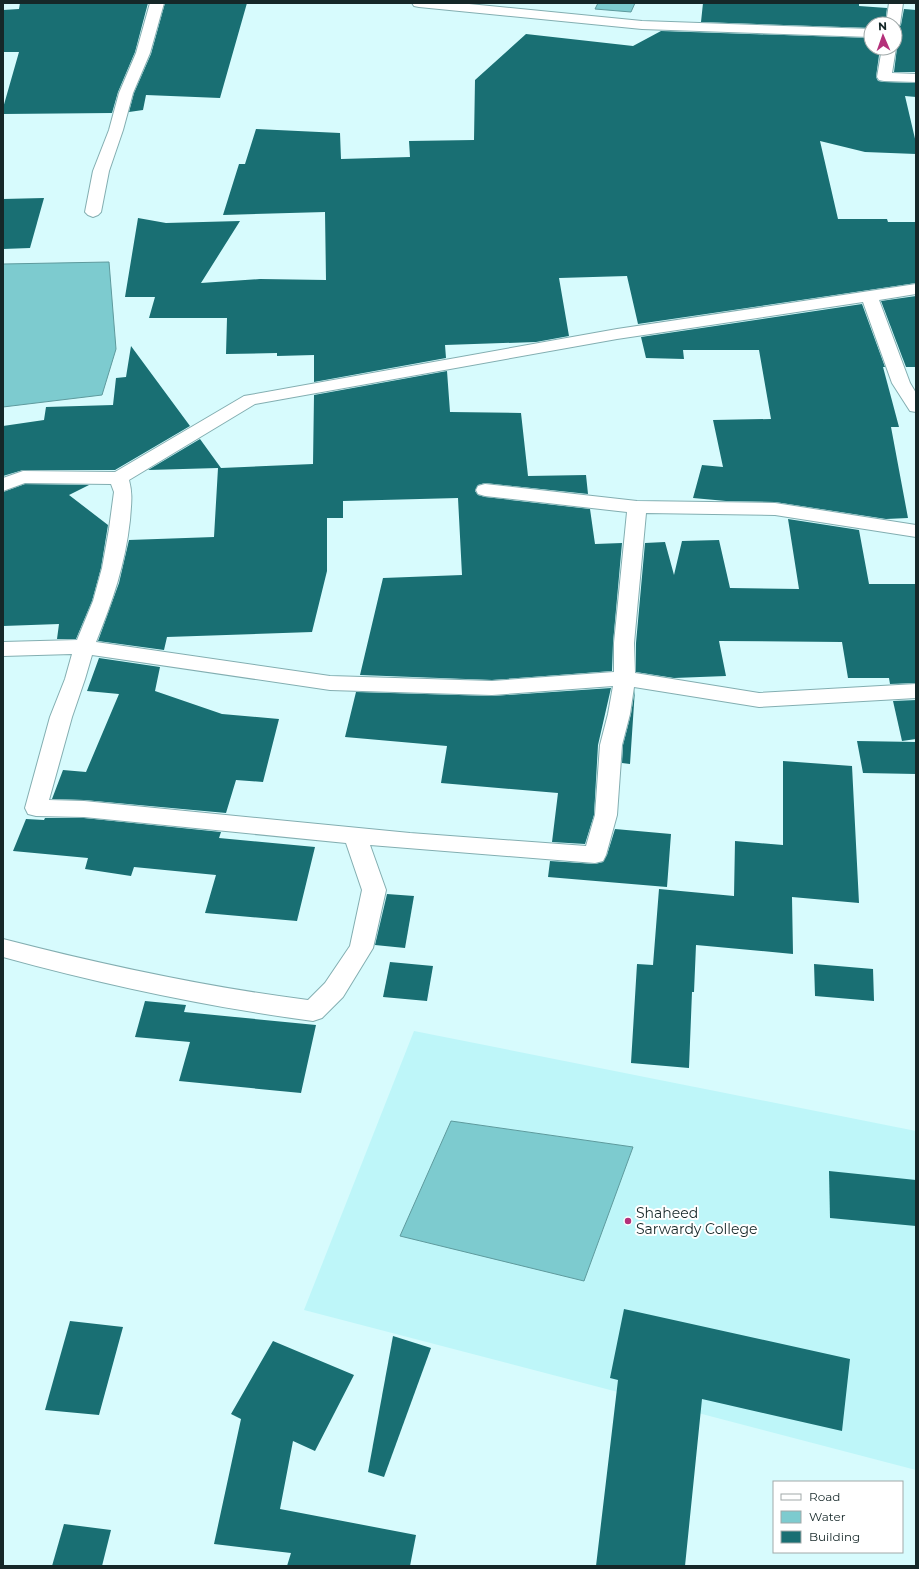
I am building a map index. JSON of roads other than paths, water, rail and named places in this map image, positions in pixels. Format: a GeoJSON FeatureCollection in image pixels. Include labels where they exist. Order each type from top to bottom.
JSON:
{"type":"FeatureCollection","features":[{"type":"Feature","properties":{"kind":"street"},"geometry":{"type":"LineString","coordinates":[[93,212],[101,171],[116,130],[126,93],[143,53],[157,3]]}},
{"type":"Feature","properties":{"kind":"street"},"geometry":{"type":"LineString","coordinates":[[419,3],[642,25],[863,33]]}},
{"type":"Feature","properties":{"kind":"street"},"geometry":{"type":"LineString","coordinates":[[894,16],[896,3]]}},
{"type":"Feature","properties":{"kind":"street"},"geometry":{"type":"LineString","coordinates":[[888,56],[884,76],[916,78]]}},
{"type":"Feature","properties":{"kind":"street"},"geometry":{"type":"LineString","coordinates":[[3,485],[23,476],[119,478],[250,400],[617,334],[916,289]]}},
{"type":"Feature","properties":{"kind":"street"},"geometry":{"type":"LineString","coordinates":[[869,295],[901,383],[916,406]]}},
{"type":"Feature","properties":{"kind":"street"},"geometry":{"type":"LineString","coordinates":[[119,478],[123,492],[120,529],[112,568],[103,600],[84,647],[75,679],[61,717],[36,808],[84,808],[355,836],[595,856],[606,815],[612,745],[624,678],[624,643],[637,508]]}},
{"type":"Feature","properties":{"kind":"street"},"geometry":{"type":"LineString","coordinates":[[486,490],[637,508],[775,509],[916,530]]}},
{"type":"Feature","properties":{"kind":"street"},"geometry":{"type":"LineString","coordinates":[[3,648],[84,647],[330,682],[492,688],[624,678],[759,700],[916,691]]}},
{"type":"Feature","properties":{"kind":"street"},"geometry":{"type":"LineString","coordinates":[[3,948],[148,984],[257,1004],[313,1011],[334,990],[361,948],[374,890],[355,836]]}},
{"type":"Feature","properties":{"kind":"water"},"geometry":{"type":"Polygon","coordinates":[[[598,3],[635,3],[631,12],[595,9],[598,3]]]}},
{"type":"Feature","properties":{"kind":"water"},"geometry":{"type":"Polygon","coordinates":[[[109,262],[116,349],[102,395],[3,407],[3,264],[109,262]]]}},
{"type":"Feature","properties":{"kind":"water"},"geometry":{"type":"Polygon","coordinates":[[[451,1121],[633,1147],[584,1281],[400,1236],[451,1121]]]}},
{"type":"Feature","properties":{"kind":"place","name":"Shaheed Sarwardy College"},"geometry":{"type":"Point","coordinates":[628,1221]}}]}
